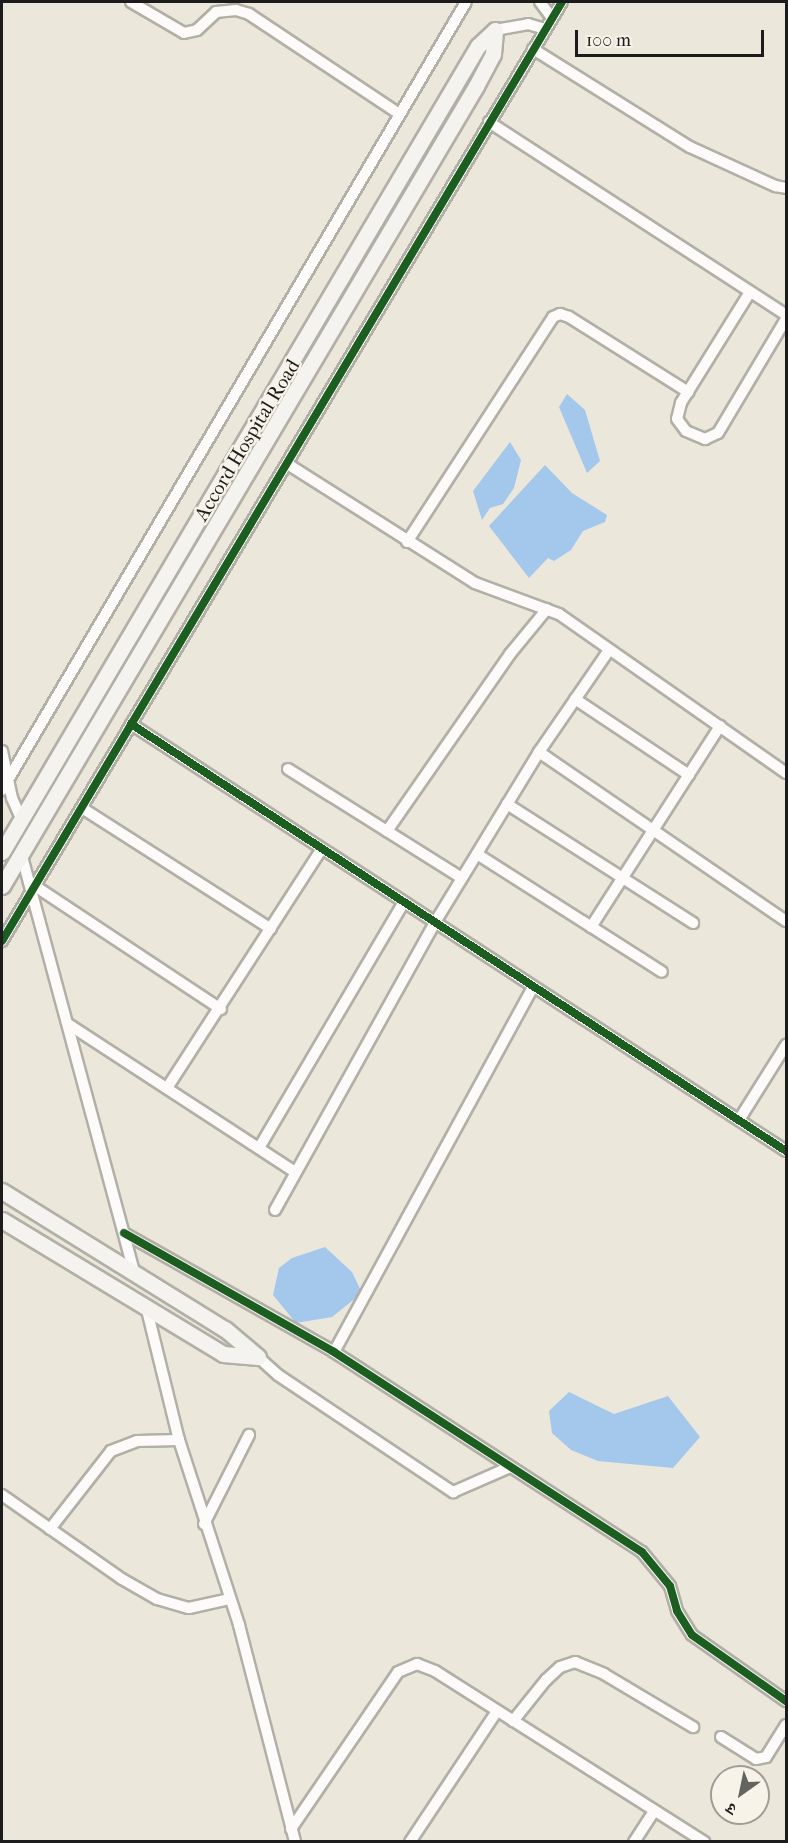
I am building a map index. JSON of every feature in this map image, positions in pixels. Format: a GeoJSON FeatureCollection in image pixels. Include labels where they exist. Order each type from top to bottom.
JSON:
{"type":"FeatureCollection","features":[{"type":"Feature","properties":{"kind":"street"},"geometry":{"type":"LineString","coordinates":[[131,2],[184,33],[197,30],[216,12],[222,2]]}},
{"type":"Feature","properties":{"kind":"street"},"geometry":{"type":"LineString","coordinates":[[4,785],[466,2]]}},
{"type":"Feature","properties":{"kind":"street"},"geometry":{"type":"LineString","coordinates":[[540,2],[552,18]]}},
{"type":"Feature","properties":{"kind":"street"},"geometry":{"type":"LineString","coordinates":[[2,941],[289,465],[489,122],[562,2]]}},
{"type":"Feature","properties":{"kind":"street"},"geometry":{"type":"LineString","coordinates":[[216,12],[236,10],[261,20],[398,114]]}},
{"type":"Feature","properties":{"kind":"street"},"geometry":{"type":"LineString","coordinates":[[2,886],[476,86],[493,54],[495,30],[528,24],[545,29]]}},
{"type":"Feature","properties":{"kind":"street","name":"Accord Hospital Road"},"geometry":{"type":"LineString","coordinates":[[2,852],[478,46],[495,30]]}},
{"type":"Feature","properties":{"kind":"street"},"geometry":{"type":"LineString","coordinates":[[533,49],[690,147],[775,186],[786,188]]}},
{"type":"Feature","properties":{"kind":"street"},"geometry":{"type":"LineString","coordinates":[[489,122],[750,292],[786,317],[712,438],[695,436],[677,419],[688,392],[750,292]]}},
{"type":"Feature","properties":{"kind":"street"},"geometry":{"type":"LineString","coordinates":[[407,542],[553,317],[560,314],[569,316],[688,392]]}},
{"type":"Feature","properties":{"kind":"street"},"geometry":{"type":"LineString","coordinates":[[289,465],[407,542],[475,583],[547,609],[720,726],[786,774]]}},
{"type":"Feature","properties":{"kind":"street"},"geometry":{"type":"LineString","coordinates":[[387,831],[510,654],[547,609]]}},
{"type":"Feature","properties":{"kind":"street"},"geometry":{"type":"LineString","coordinates":[[275,1210],[434,924],[539,752],[609,650]]}},
{"type":"Feature","properties":{"kind":"street"},"geometry":{"type":"LineString","coordinates":[[575,699],[689,775]]}},
{"type":"Feature","properties":{"kind":"street"},"geometry":{"type":"LineString","coordinates":[[131,724],[403,904],[786,1151]]}},
{"type":"Feature","properties":{"kind":"street"},"geometry":{"type":"LineString","coordinates":[[591,927],[720,726]]}},
{"type":"Feature","properties":{"kind":"street"},"geometry":{"type":"LineString","coordinates":[[2,751],[4,785],[22,820]]}},
{"type":"Feature","properties":{"kind":"street"},"geometry":{"type":"LineString","coordinates":[[539,752],[655,828],[786,921]]}},
{"type":"Feature","properties":{"kind":"street"},"geometry":{"type":"LineString","coordinates":[[288,769],[462,878]]}},
{"type":"Feature","properties":{"kind":"street"},"geometry":{"type":"LineString","coordinates":[[507,804],[693,923]]}},
{"type":"Feature","properties":{"kind":"street"},"geometry":{"type":"LineString","coordinates":[[82,808],[271,929]]}},
{"type":"Feature","properties":{"kind":"street"},"geometry":{"type":"LineString","coordinates":[[167,1088],[321,850]]}},
{"type":"Feature","properties":{"kind":"street"},"geometry":{"type":"LineString","coordinates":[[21,853],[34,887],[134,1271]]}},
{"type":"Feature","properties":{"kind":"street"},"geometry":{"type":"LineString","coordinates":[[477,854],[662,972]]}},
{"type":"Feature","properties":{"kind":"street"},"geometry":{"type":"LineString","coordinates":[[34,887],[220,1009]]}},
{"type":"Feature","properties":{"kind":"street"},"geometry":{"type":"LineString","coordinates":[[259,1148],[403,904]]}},
{"type":"Feature","properties":{"kind":"street"},"geometry":{"type":"LineString","coordinates":[[334,1352],[533,987]]}},
{"type":"Feature","properties":{"kind":"street"},"geometry":{"type":"LineString","coordinates":[[68,1024],[295,1172]]}},
{"type":"Feature","properties":{"kind":"street"},"geometry":{"type":"LineString","coordinates":[[739,1120],[786,1045]]}},
{"type":"Feature","properties":{"kind":"street"},"geometry":{"type":"LineString","coordinates":[[2,1191],[234,1335],[279,1375],[453,1492],[510,1467]]}},
{"type":"Feature","properties":{"kind":"street"},"geometry":{"type":"LineString","coordinates":[[2,1220],[223,1354],[258,1357]]}},
{"type":"Feature","properties":{"kind":"street"},"geometry":{"type":"LineString","coordinates":[[124,1233],[334,1352],[642,1552],[670,1586],[677,1611],[692,1635],[786,1701]]}},
{"type":"Feature","properties":{"kind":"street"},"geometry":{"type":"LineString","coordinates":[[147,1310],[179,1440],[204,1524],[230,1599],[295,1842]]}},
{"type":"Feature","properties":{"kind":"street"},"geometry":{"type":"LineString","coordinates":[[204,1524],[249,1435]]}},
{"type":"Feature","properties":{"kind":"street"},"geometry":{"type":"LineString","coordinates":[[50,1529],[111,1451],[137,1441],[179,1440]]}},
{"type":"Feature","properties":{"kind":"street"},"geometry":{"type":"LineString","coordinates":[[2,1495],[122,1579],[175,1606],[204,1606],[230,1599]]}},
{"type":"Feature","properties":{"kind":"street"},"geometry":{"type":"LineString","coordinates":[[513,1720],[546,1680],[560,1667],[575,1662],[604,1674],[693,1727]]}},
{"type":"Feature","properties":{"kind":"street"},"geometry":{"type":"LineString","coordinates":[[291,1829],[406,1666],[417,1664],[435,1671],[704,1842]]}},
{"type":"Feature","properties":{"kind":"street"},"geometry":{"type":"LineString","coordinates":[[410,1842],[497,1711]]}},
{"type":"Feature","properties":{"kind":"street"},"geometry":{"type":"LineString","coordinates":[[721,1737],[756,1759],[766,1757],[786,1725]]}},
{"type":"Feature","properties":{"kind":"street"},"geometry":{"type":"LineString","coordinates":[[634,1842],[654,1811]]}},
{"type":"Feature","properties":{"kind":"water"},"geometry":{"type":"Polygon","coordinates":[[[567,394],[585,410],[600,461],[587,473],[559,407],[567,394]]]}},
{"type":"Feature","properties":{"kind":"water"},"geometry":{"type":"Polygon","coordinates":[[[510,442],[521,460],[514,488],[503,504],[490,508],[482,520],[473,491],[510,442]]]}},
{"type":"Feature","properties":{"kind":"water"},"geometry":{"type":"Polygon","coordinates":[[[545,465],[572,493],[607,515],[605,522],[583,531],[571,550],[554,561],[548,558],[529,578],[489,526],[545,465]]]}},
{"type":"Feature","properties":{"kind":"water"},"geometry":{"type":"Polygon","coordinates":[[[325,1247],[352,1272],[362,1293],[332,1317],[296,1323],[273,1295],[279,1268],[292,1258],[325,1247]]]}},
{"type":"Feature","properties":{"kind":"water"},"geometry":{"type":"Polygon","coordinates":[[[569,1392],[614,1414],[668,1396],[700,1437],[673,1468],[598,1461],[571,1450],[552,1433],[549,1411],[569,1392]]]}},
{"type":"Feature","properties":{"kind":"cycle path"},"geometry":{"type":"LineString","coordinates":[[2,941],[562,2]]}},
{"type":"Feature","properties":{"kind":"cycle path"},"geometry":{"type":"LineString","coordinates":[[131,724],[786,1151]]}},
{"type":"Feature","properties":{"kind":"cycle path"},"geometry":{"type":"LineString","coordinates":[[124,1233],[334,1352],[642,1552],[670,1586],[677,1611],[692,1635],[786,1701]]}}]}
